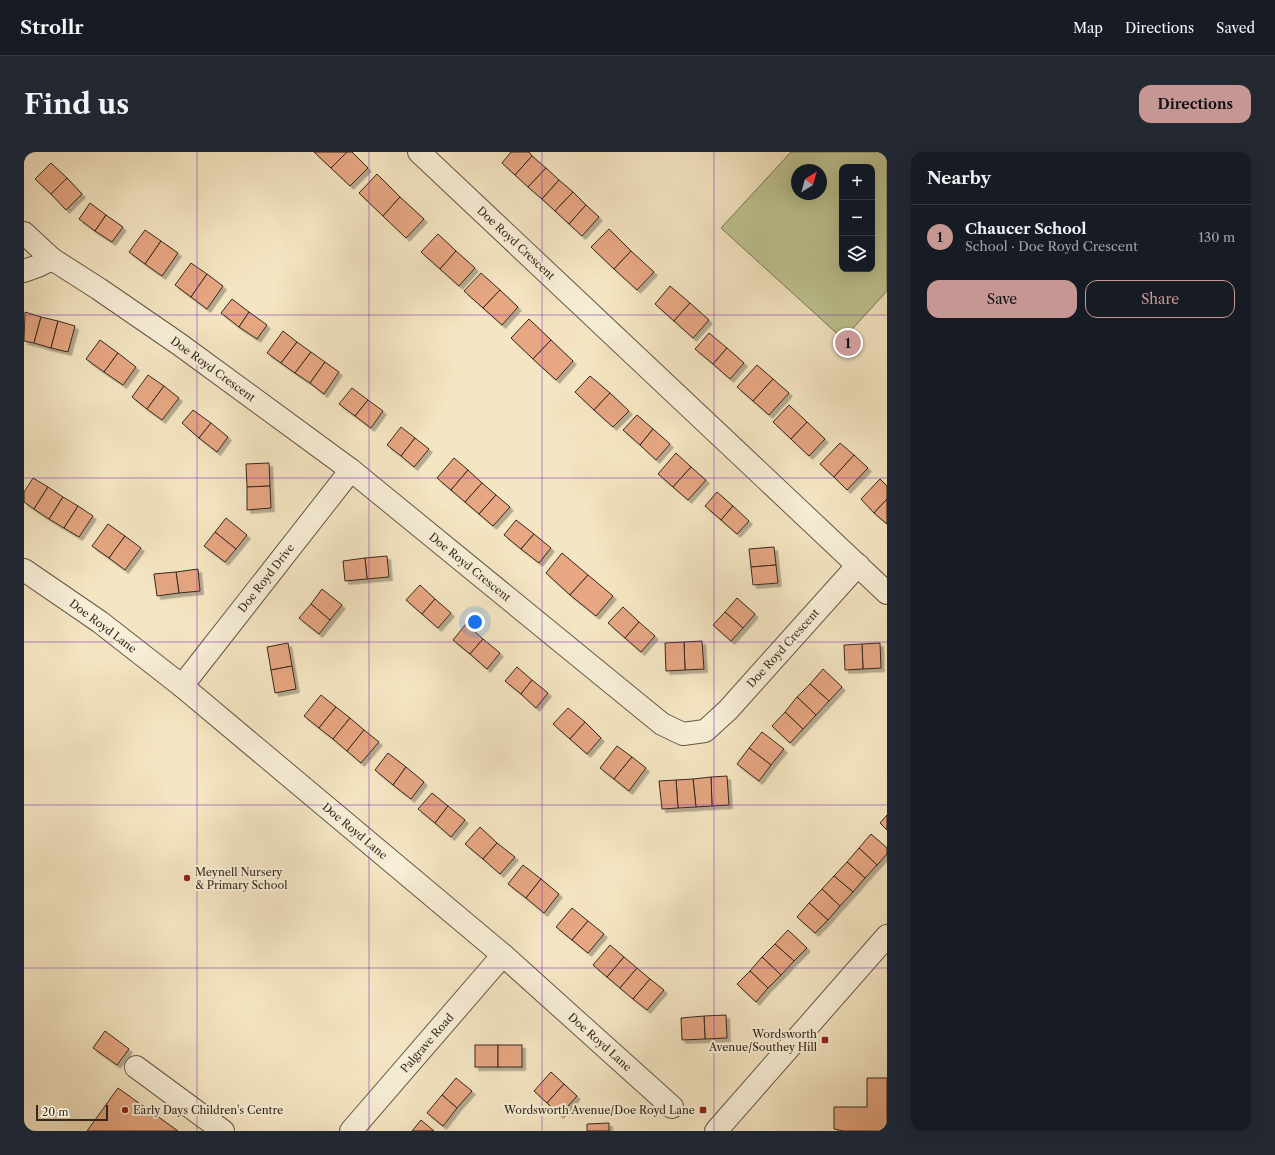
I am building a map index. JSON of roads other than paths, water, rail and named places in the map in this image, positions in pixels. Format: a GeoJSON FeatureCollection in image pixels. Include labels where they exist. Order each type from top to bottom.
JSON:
{"type":"FeatureCollection","features":[{"type":"Feature","properties":{"kind":"street","name":"Doe Royd Crescent"},"geometry":{"type":"LineString","coordinates":[[419,152],[887,593]]}},
{"type":"Feature","properties":{"kind":"street","name":"Doe Royd Crescent"},"geometry":{"type":"LineString","coordinates":[[24,233],[52,259],[99,289],[179,344],[351,470],[662,724],[683,734],[705,731],[728,710],[858,565]]}},
{"type":"Feature","properties":{"kind":"street"},"geometry":{"type":"LineString","coordinates":[[24,271],[52,259]]}},
{"type":"Feature","properties":{"kind":"street","name":"Doe Royd Drive"},"geometry":{"type":"LineString","coordinates":[[182,686],[351,470]]}},
{"type":"Feature","properties":{"kind":"street","name":"Doe Royd Lane"},"geometry":{"type":"LineString","coordinates":[[24,570],[100,622],[182,686],[503,955],[672,1107]]}},
{"type":"Feature","properties":{"kind":"street"},"geometry":{"type":"LineString","coordinates":[[716,1131],[887,936]]}},
{"type":"Feature","properties":{"kind":"street","name":"Palgrave Road"},"geometry":{"type":"LineString","coordinates":[[351,1131],[503,955]]}},
{"type":"Feature","properties":{"kind":"street"},"geometry":{"type":"LineString","coordinates":[[136,1067],[223,1131]]}},
{"type":"Feature","properties":{"kind":"place","name":"Chaucer School"},"geometry":{"type":"Point","coordinates":[848,343]}},
{"type":"Feature","properties":{"kind":"place","name":"Meynell Nursery & Primary School"},"geometry":{"type":"Point","coordinates":[187,878]}},
{"type":"Feature","properties":{"kind":"place","name":"Wordsworth Avenue/Southey Hill"},"geometry":{"type":"Point","coordinates":[825,1040]}},
{"type":"Feature","properties":{"kind":"place","name":"Early Days Children's Centre"},"geometry":{"type":"Point","coordinates":[125,1110]}},
{"type":"Feature","properties":{"kind":"place","name":"Wordsworth Avenue/Doe Royd Lane"},"geometry":{"type":"Point","coordinates":[703,1110]}}]}
